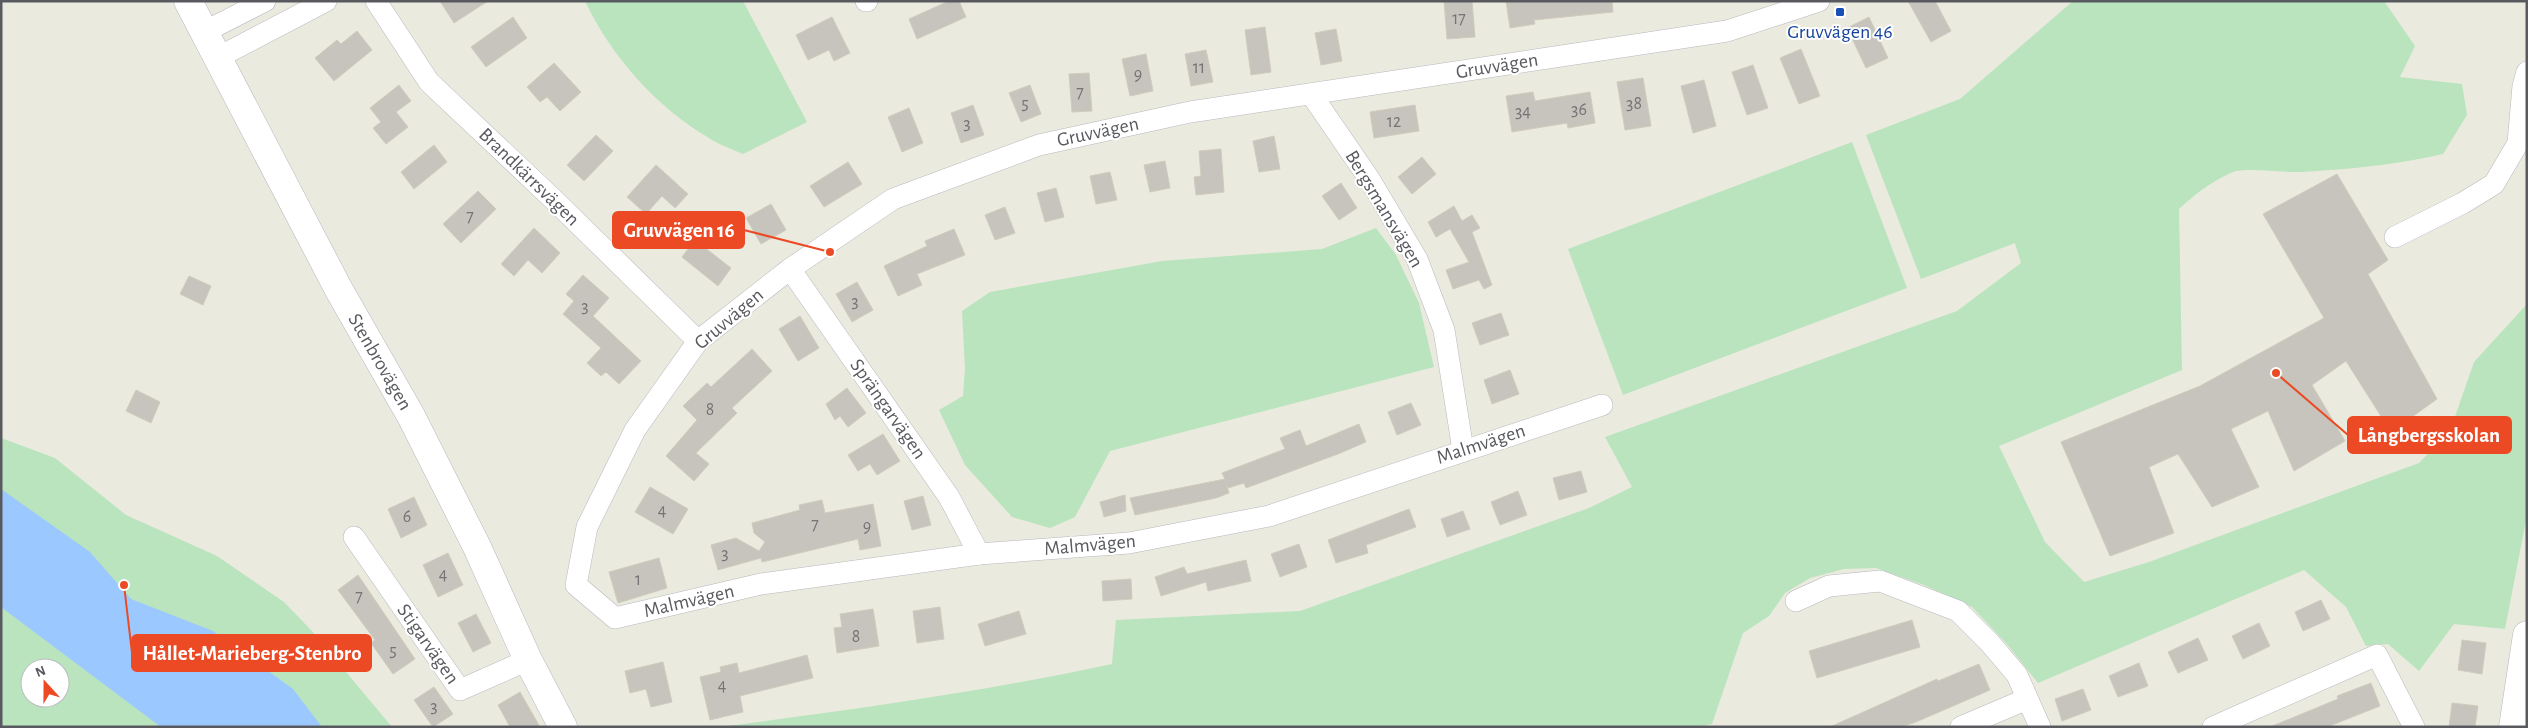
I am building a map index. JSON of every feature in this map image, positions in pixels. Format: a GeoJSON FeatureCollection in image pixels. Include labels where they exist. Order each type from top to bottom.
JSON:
{"type":"FeatureCollection","features":[{"type":"Feature","properties":{"kind":"street","name":"Stenbrovägen"},"geometry":{"type":"LineString","coordinates":[[188,1],[339,290],[411,416],[477,547],[528,660],[563,727]]}},
{"type":"Feature","properties":{"kind":"street"},"geometry":{"type":"LineString","coordinates":[[204,32],[264,1]]}},
{"type":"Feature","properties":{"kind":"street"},"geometry":{"type":"LineString","coordinates":[[217,58],[326,1]]}},
{"type":"Feature","properties":{"kind":"street","name":"Brandkärrsvägen"},"geometry":{"type":"LineString","coordinates":[[376,1],[429,82],[553,199],[698,341]]}},
{"type":"Feature","properties":{"kind":"street","name":"Gruvvägen"},"geometry":{"type":"LineString","coordinates":[[576,585],[587,527],[634,430],[698,341],[790,269],[893,199],[1039,145],[1190,112],[1727,31],[1819,1]]}},
{"type":"Feature","properties":{"kind":"street"},"geometry":{"type":"LineString","coordinates":[[2395,237],[2463,203],[2494,184],[2518,143],[2522,86],[2527,72]]}},
{"type":"Feature","properties":{"kind":"street","name":"Bergsmansvägen"},"geometry":{"type":"LineString","coordinates":[[1311,94],[1370,180],[1417,259],[1444,330],[1463,450]]}},
{"type":"Feature","properties":{"kind":"street","name":"Sprängarvägen"},"geometry":{"type":"LineString","coordinates":[[790,269],[949,497],[979,554]]}},
{"type":"Feature","properties":{"kind":"street","name":"Malmvägen"},"geometry":{"type":"LineString","coordinates":[[576,585],[615,618],[761,584],[979,554],[1129,543],[1269,516],[1602,405]]}},
{"type":"Feature","properties":{"kind":"street","name":"Stigarvägen"},"geometry":{"type":"LineString","coordinates":[[354,537],[460,690],[528,660]]}},
{"type":"Feature","properties":{"kind":"street"},"geometry":{"type":"LineString","coordinates":[[1796,601],[1829,586],[1880,581],[1958,611],[1990,643],[2017,675],[2040,727]]}},
{"type":"Feature","properties":{"kind":"street"},"geometry":{"type":"LineString","coordinates":[[2513,727],[2527,635]]}},
{"type":"Feature","properties":{"kind":"street"},"geometry":{"type":"LineString","coordinates":[[2213,727],[2377,655],[2414,727]]}},
{"type":"Feature","properties":{"kind":"street"},"geometry":{"type":"LineString","coordinates":[[1961,727],[2028,699]]}},
{"type":"Feature","properties":{"kind":"green space"},"geometry":{"type":"Polygon","coordinates":[[[585,1],[743,1],[807,122],[743,154],[717,143],[653,96],[608,41],[585,1]]]}},
{"type":"Feature","properties":{"kind":"green space"},"geometry":{"type":"Polygon","coordinates":[[[2073,1],[2384,1],[2415,46],[2400,77],[2462,84],[2467,115],[2443,154],[2390,164],[2302,172],[2256,170],[2233,172],[2211,184],[2179,209],[2182,370],[1999,446],[2045,542],[2084,582],[2149,562],[2419,463],[2450,431],[2474,362],[2527,304],[2527,515],[2505,629],[2454,624],[2419,671],[2388,644],[2366,646],[2346,607],[2304,570],[2038,683],[2006,643],[1972,607],[1924,585],[1876,568],[1844,569],[1810,578],[1785,593],[1769,616],[1743,633],[1712,724],[1698,727],[719,727],[916,700],[1112,664],[1116,620],[1300,611],[1589,508],[1632,487],[1605,437],[1957,311],[2021,263],[2015,243],[1921,279],[1866,135],[1960,99],[2073,1]]]}},
{"type":"Feature","properties":{"kind":"green space"},"geometry":{"type":"Polygon","coordinates":[[[1852,142],[1907,288],[1623,395],[1568,249],[1852,142]]]}},
{"type":"Feature","properties":{"kind":"green space"},"geometry":{"type":"Polygon","coordinates":[[[1376,228],[1396,255],[1419,303],[1434,367],[1110,451],[1075,517],[1050,528],[1012,517],[965,465],[939,410],[963,396],[965,369],[962,311],[990,292],[1162,261],[1322,249],[1376,228]]]}},
{"type":"Feature","properties":{"kind":"green space"},"geometry":{"type":"Polygon","coordinates":[[[1,438],[55,458],[126,515],[217,556],[284,602],[311,630],[392,727],[1,727],[1,438]]]}},
{"type":"Feature","properties":{"kind":"water"},"geometry":{"type":"Polygon","coordinates":[[[1,489],[90,552],[131,599],[213,631],[293,689],[322,727],[161,727],[1,607],[1,489]]]}},
{"type":"Feature","properties":{"kind":"building"},"geometry":{"type":"Polygon","coordinates":[[[440,1],[488,1],[454,23],[440,1]]]}},
{"type":"Feature","properties":{"kind":"building"},"geometry":{"type":"Polygon","coordinates":[[[949,1],[959,1],[966,17],[917,39],[909,19],[949,1]]]}},
{"type":"Feature","properties":{"kind":"building"},"geometry":{"type":"Polygon","coordinates":[[[1444,1],[1472,1],[1475,37],[1447,39],[1444,1]]]}},
{"type":"Feature","properties":{"kind":"building"},"geometry":{"type":"Polygon","coordinates":[[[1506,1],[1612,1],[1613,12],[1534,20],[1535,24],[1510,28],[1506,1]]]}},
{"type":"Feature","properties":{"kind":"building"},"geometry":{"type":"Polygon","coordinates":[[[1908,1],[1935,1],[1951,31],[1931,42],[1908,1]]]}},
{"type":"Feature","properties":{"kind":"building"},"geometry":{"type":"Polygon","coordinates":[[[513,17],[527,38],[486,67],[471,47],[513,17]]]}},
{"type":"Feature","properties":{"kind":"building"},"geometry":{"type":"Polygon","coordinates":[[[832,17],[850,53],[834,61],[829,50],[808,60],[796,35],[832,17]]]}},
{"type":"Feature","properties":{"kind":"building"},"geometry":{"type":"Polygon","coordinates":[[[1869,17],[1888,58],[1866,68],[1847,28],[1869,17]]]}},
{"type":"Feature","properties":{"kind":"building"},"geometry":{"type":"Polygon","coordinates":[[[1265,27],[1271,72],[1251,75],[1245,30],[1265,27]]]}},
{"type":"Feature","properties":{"kind":"building"},"geometry":{"type":"Polygon","coordinates":[[[1336,29],[1342,61],[1321,65],[1315,33],[1336,29]]]}},
{"type":"Feature","properties":{"kind":"building"},"geometry":{"type":"Polygon","coordinates":[[[357,31],[372,50],[334,81],[315,58],[337,40],[341,44],[357,31]]]}},
{"type":"Feature","properties":{"kind":"building"},"geometry":{"type":"Polygon","coordinates":[[[1801,49],[1820,96],[1799,104],[1780,58],[1801,49]]]}},
{"type":"Feature","properties":{"kind":"building"},"geometry":{"type":"Polygon","coordinates":[[[1206,50],[1213,82],[1191,86],[1185,54],[1206,50]]]}},
{"type":"Feature","properties":{"kind":"building"},"geometry":{"type":"Polygon","coordinates":[[[1146,54],[1153,91],[1130,96],[1122,59],[1146,54]]]}},
{"type":"Feature","properties":{"kind":"building"},"geometry":{"type":"Polygon","coordinates":[[[554,63],[581,92],[560,111],[547,97],[540,102],[527,87],[554,63]]]}},
{"type":"Feature","properties":{"kind":"building"},"geometry":{"type":"Polygon","coordinates":[[[1753,65],[1768,108],[1747,115],[1732,72],[1753,65]]]}},
{"type":"Feature","properties":{"kind":"building"},"geometry":{"type":"Polygon","coordinates":[[[1089,73],[1092,111],[1072,112],[1069,74],[1089,73]]]}},
{"type":"Feature","properties":{"kind":"building"},"geometry":{"type":"Polygon","coordinates":[[[1643,78],[1651,126],[1625,130],[1617,82],[1643,78]]]}},
{"type":"Feature","properties":{"kind":"building"},"geometry":{"type":"Polygon","coordinates":[[[1704,80],[1716,126],[1693,133],[1681,86],[1704,80]]]}},
{"type":"Feature","properties":{"kind":"building"},"geometry":{"type":"Polygon","coordinates":[[[399,85],[411,101],[396,112],[408,127],[386,144],[373,128],[381,122],[370,108],[399,85]]]}},
{"type":"Feature","properties":{"kind":"building"},"geometry":{"type":"Polygon","coordinates":[[[1030,85],[1041,114],[1021,122],[1009,93],[1030,85]]]}},
{"type":"Feature","properties":{"kind":"building"},"geometry":{"type":"Polygon","coordinates":[[[1533,92],[1535,101],[1590,92],[1595,123],[1568,128],[1567,123],[1512,132],[1506,96],[1533,92]]]}},
{"type":"Feature","properties":{"kind":"building"},"geometry":{"type":"Polygon","coordinates":[[[973,105],[984,135],[961,143],[951,113],[973,105]]]}},
{"type":"Feature","properties":{"kind":"building"},"geometry":{"type":"Polygon","coordinates":[[[1415,105],[1419,131],[1374,138],[1370,112],[1415,105]]]}},
{"type":"Feature","properties":{"kind":"building"},"geometry":{"type":"Polygon","coordinates":[[[909,108],[923,143],[902,152],[888,117],[909,108]]]}},
{"type":"Feature","properties":{"kind":"building"},"geometry":{"type":"Polygon","coordinates":[[[596,135],[613,151],[584,181],[567,165],[596,135]]]}},
{"type":"Feature","properties":{"kind":"building"},"geometry":{"type":"Polygon","coordinates":[[[1274,136],[1280,169],[1259,172],[1253,141],[1274,136]]]}},
{"type":"Feature","properties":{"kind":"building"},"geometry":{"type":"Polygon","coordinates":[[[434,145],[447,162],[414,189],[401,172],[434,145]]]}},
{"type":"Feature","properties":{"kind":"building"},"geometry":{"type":"Polygon","coordinates":[[[1221,149],[1224,192],[1196,195],[1194,177],[1201,176],[1199,151],[1221,149]]]}},
{"type":"Feature","properties":{"kind":"building"},"geometry":{"type":"Polygon","coordinates":[[[1422,157],[1436,174],[1412,194],[1398,177],[1422,157]]]}},
{"type":"Feature","properties":{"kind":"building"},"geometry":{"type":"Polygon","coordinates":[[[1165,161],[1170,188],[1150,192],[1144,165],[1165,161]]]}},
{"type":"Feature","properties":{"kind":"building"},"geometry":{"type":"Polygon","coordinates":[[[848,162],[862,184],[824,207],[810,186],[848,162]]]}},
{"type":"Feature","properties":{"kind":"building"},"geometry":{"type":"Polygon","coordinates":[[[656,165],[688,194],[675,208],[662,196],[646,214],[627,197],[656,165]]]}},
{"type":"Feature","properties":{"kind":"building"},"geometry":{"type":"Polygon","coordinates":[[[1110,172],[1117,200],[1096,204],[1090,176],[1110,172]]]}},
{"type":"Feature","properties":{"kind":"building"},"geometry":{"type":"Polygon","coordinates":[[[2337,174],[2388,260],[2368,274],[2437,399],[2391,432],[2346,361],[2312,385],[2345,441],[2294,471],[2268,411],[2231,429],[2259,487],[2212,507],[2178,454],[2149,467],[2174,533],[2110,556],[2061,442],[2200,386],[2324,318],[2263,214],[2337,174]]]}},
{"type":"Feature","properties":{"kind":"building"},"geometry":{"type":"Polygon","coordinates":[[[1341,183],[1357,208],[1339,220],[1322,196],[1341,183]]]}},
{"type":"Feature","properties":{"kind":"building"},"geometry":{"type":"Polygon","coordinates":[[[1056,188],[1064,217],[1045,222],[1037,193],[1056,188]]]}},
{"type":"Feature","properties":{"kind":"building"},"geometry":{"type":"Polygon","coordinates":[[[478,191],[496,209],[461,243],[443,224],[478,191]]]}},
{"type":"Feature","properties":{"kind":"building"},"geometry":{"type":"Polygon","coordinates":[[[771,204],[786,230],[761,244],[746,218],[771,204]]]}},
{"type":"Feature","properties":{"kind":"building"},"geometry":{"type":"Polygon","coordinates":[[[1454,206],[1462,221],[1472,215],[1480,228],[1472,232],[1492,285],[1484,289],[1479,280],[1453,289],[1446,270],[1469,262],[1450,229],[1436,237],[1428,222],[1454,206]]]}},
{"type":"Feature","properties":{"kind":"building"},"geometry":{"type":"Polygon","coordinates":[[[1005,207],[1015,233],[995,240],[985,215],[1005,207]]]}},
{"type":"Feature","properties":{"kind":"building"},"geometry":{"type":"Polygon","coordinates":[[[534,228],[560,253],[542,273],[528,260],[514,276],[501,264],[534,228]]]}},
{"type":"Feature","properties":{"kind":"building"},"geometry":{"type":"Polygon","coordinates":[[[954,229],[965,255],[917,274],[922,285],[898,296],[884,266],[927,246],[925,241],[954,229]]]}},
{"type":"Feature","properties":{"kind":"building"},"geometry":{"type":"Polygon","coordinates":[[[695,240],[731,268],[718,286],[682,257],[695,240]]]}},
{"type":"Feature","properties":{"kind":"building"},"geometry":{"type":"Polygon","coordinates":[[[583,275],[609,298],[593,316],[641,361],[619,384],[606,372],[601,376],[587,363],[601,348],[563,314],[574,301],[566,294],[583,275]]]}},
{"type":"Feature","properties":{"kind":"building"},"geometry":{"type":"Polygon","coordinates":[[[189,276],[211,286],[203,305],[180,294],[189,276]]]}},
{"type":"Feature","properties":{"kind":"building"},"geometry":{"type":"Polygon","coordinates":[[[857,282],[873,310],[852,322],[836,294],[857,282]]]}},
{"type":"Feature","properties":{"kind":"building"},"geometry":{"type":"Polygon","coordinates":[[[1501,313],[1509,335],[1480,345],[1472,323],[1501,313]]]}},
{"type":"Feature","properties":{"kind":"building"},"geometry":{"type":"Polygon","coordinates":[[[800,316],[819,348],[798,361],[779,329],[800,316]]]}},
{"type":"Feature","properties":{"kind":"building"},"geometry":{"type":"Polygon","coordinates":[[[752,349],[772,371],[732,408],[737,413],[696,453],[709,464],[694,481],[666,456],[697,420],[683,406],[707,383],[711,387],[752,349]]]}},
{"type":"Feature","properties":{"kind":"building"},"geometry":{"type":"Polygon","coordinates":[[[1510,370],[1519,394],[1492,404],[1484,380],[1510,370]]]}},
{"type":"Feature","properties":{"kind":"building"},"geometry":{"type":"Polygon","coordinates":[[[847,388],[866,413],[848,427],[840,416],[835,420],[826,404],[847,388]]]}},
{"type":"Feature","properties":{"kind":"building"},"geometry":{"type":"Polygon","coordinates":[[[136,390],[160,402],[151,423],[126,411],[136,390]]]}},
{"type":"Feature","properties":{"kind":"building"},"geometry":{"type":"Polygon","coordinates":[[[1411,403],[1421,425],[1397,435],[1388,412],[1411,403]]]}},
{"type":"Feature","properties":{"kind":"building"},"geometry":{"type":"Polygon","coordinates":[[[1359,424],[1366,442],[1338,454],[1246,488],[1244,483],[1228,488],[1227,486],[1229,493],[1216,498],[1135,515],[1130,498],[1225,479],[1222,473],[1285,449],[1280,438],[1300,430],[1306,446],[1359,424]]]}},
{"type":"Feature","properties":{"kind":"building"},"geometry":{"type":"Polygon","coordinates":[[[883,434],[900,461],[877,475],[870,464],[858,471],[848,455],[883,434]]]}},
{"type":"Feature","properties":{"kind":"building"},"geometry":{"type":"Polygon","coordinates":[[[1581,471],[1587,492],[1559,500],[1553,478],[1581,471]]]}},
{"type":"Feature","properties":{"kind":"building"},"geometry":{"type":"Polygon","coordinates":[[[650,487],[688,509],[673,534],[635,512],[650,487]]]}},
{"type":"Feature","properties":{"kind":"building"},"geometry":{"type":"Polygon","coordinates":[[[1518,491],[1527,515],[1500,525],[1491,502],[1518,491]]]}},
{"type":"Feature","properties":{"kind":"building"},"geometry":{"type":"Polygon","coordinates":[[[1125,495],[1126,511],[1104,517],[1100,502],[1125,495]]]}},
{"type":"Feature","properties":{"kind":"building"},"geometry":{"type":"Polygon","coordinates":[[[923,496],[931,525],[912,530],[904,501],[923,496]]]}},
{"type":"Feature","properties":{"kind":"building"},"geometry":{"type":"Polygon","coordinates":[[[414,497],[427,525],[401,538],[388,509],[414,497]]]}},
{"type":"Feature","properties":{"kind":"building"},"geometry":{"type":"Polygon","coordinates":[[[822,500],[825,513],[873,504],[881,546],[860,550],[858,539],[762,562],[761,558],[718,570],[711,545],[736,538],[759,551],[765,542],[754,533],[752,523],[800,510],[799,505],[822,500]]]}},
{"type":"Feature","properties":{"kind":"building"},"geometry":{"type":"Polygon","coordinates":[[[1409,509],[1416,527],[1366,545],[1368,553],[1336,563],[1328,540],[1409,509]]]}},
{"type":"Feature","properties":{"kind":"building"},"geometry":{"type":"Polygon","coordinates":[[[1463,511],[1470,529],[1447,537],[1441,519],[1463,511]]]}},
{"type":"Feature","properties":{"kind":"building"},"geometry":{"type":"Polygon","coordinates":[[[1299,544],[1307,567],[1280,577],[1271,554],[1299,544]]]}},
{"type":"Feature","properties":{"kind":"building"},"geometry":{"type":"Polygon","coordinates":[[[448,553],[463,585],[438,597],[423,565],[448,553]]]}},
{"type":"Feature","properties":{"kind":"building"},"geometry":{"type":"Polygon","coordinates":[[[659,558],[667,588],[618,603],[609,572],[659,558]]]}},
{"type":"Feature","properties":{"kind":"building"},"geometry":{"type":"Polygon","coordinates":[[[1246,560],[1251,581],[1208,591],[1206,582],[1161,596],[1155,577],[1184,567],[1187,574],[1246,560]]]}},
{"type":"Feature","properties":{"kind":"building"},"geometry":{"type":"Polygon","coordinates":[[[358,575],[415,659],[393,674],[371,643],[375,640],[338,590],[358,575]]]}},
{"type":"Feature","properties":{"kind":"building"},"geometry":{"type":"Polygon","coordinates":[[[1131,579],[1132,599],[1103,601],[1102,581],[1131,579]]]}},
{"type":"Feature","properties":{"kind":"building"},"geometry":{"type":"Polygon","coordinates":[[[2321,600],[2330,619],[2303,631],[2295,612],[2321,600]]]}},
{"type":"Feature","properties":{"kind":"building"},"geometry":{"type":"Polygon","coordinates":[[[940,607],[944,639],[917,643],[913,611],[940,607]]]}},
{"type":"Feature","properties":{"kind":"building"},"geometry":{"type":"Polygon","coordinates":[[[873,609],[879,646],[837,653],[834,628],[842,627],[840,614],[873,609]]]}},
{"type":"Feature","properties":{"kind":"building"},"geometry":{"type":"Polygon","coordinates":[[[1019,611],[1026,634],[985,646],[978,624],[1019,611]]]}},
{"type":"Feature","properties":{"kind":"building"},"geometry":{"type":"Polygon","coordinates":[[[476,614],[491,643],[473,652],[458,623],[476,614]]]}},
{"type":"Feature","properties":{"kind":"building"},"geometry":{"type":"Polygon","coordinates":[[[1912,620],[1920,647],[1817,678],[1809,651],[1912,620]]]}},
{"type":"Feature","properties":{"kind":"building"},"geometry":{"type":"Polygon","coordinates":[[[2259,623],[2270,646],[2243,659],[2232,636],[2259,623]]]}},
{"type":"Feature","properties":{"kind":"building"},"geometry":{"type":"Polygon","coordinates":[[[2198,638],[2208,660],[2178,673],[2168,652],[2198,638]]]}},
{"type":"Feature","properties":{"kind":"building"},"geometry":{"type":"Polygon","coordinates":[[[2462,640],[2486,643],[2482,674],[2458,670],[2462,640]]]}},
{"type":"Feature","properties":{"kind":"building"},"geometry":{"type":"Polygon","coordinates":[[[807,655],[813,678],[740,696],[743,712],[710,720],[700,677],[721,672],[720,667],[737,663],[739,673],[807,655]]]}},
{"type":"Feature","properties":{"kind":"building"},"geometry":{"type":"Polygon","coordinates":[[[663,662],[672,702],[651,707],[646,689],[630,693],[625,671],[663,662]]]}},
{"type":"Feature","properties":{"kind":"building"},"geometry":{"type":"Polygon","coordinates":[[[2139,663],[2148,686],[2118,697],[2109,676],[2139,663]]]}},
{"type":"Feature","properties":{"kind":"building"},"geometry":{"type":"Polygon","coordinates":[[[1979,664],[1990,690],[1916,722],[1901,727],[1830,727],[1937,679],[1938,681],[1979,664]]]}},
{"type":"Feature","properties":{"kind":"building"},"geometry":{"type":"Polygon","coordinates":[[[2371,683],[2380,706],[2327,727],[2270,727],[2338,699],[2337,696],[2371,683]]]}},
{"type":"Feature","properties":{"kind":"building"},"geometry":{"type":"Polygon","coordinates":[[[434,687],[453,714],[433,727],[414,700],[434,687]]]}},
{"type":"Feature","properties":{"kind":"building"},"geometry":{"type":"Polygon","coordinates":[[[2083,689],[2091,710],[2062,721],[2055,699],[2083,689]]]}},
{"type":"Feature","properties":{"kind":"building"},"geometry":{"type":"Polygon","coordinates":[[[520,692],[540,727],[510,727],[498,705],[520,692]]]}},
{"type":"Feature","properties":{"kind":"building"},"geometry":{"type":"Polygon","coordinates":[[[2452,703],[2478,706],[2475,727],[2449,727],[2452,703]]]}},
{"type":"Feature","properties":{"kind":"place","name":"Gruvvägen 46"},"geometry":{"type":"Point","coordinates":[1840,12]}},
{"type":"Feature","properties":{"kind":"place","name":"Gruvvägen 16"},"geometry":{"type":"Point","coordinates":[830,252]}},
{"type":"Feature","properties":{"kind":"place","name":"Långbergsskolan"},"geometry":{"type":"Point","coordinates":[2276,373]}},
{"type":"Feature","properties":{"kind":"place","name":"Hållet-Marieberg-Stenbro"},"geometry":{"type":"Point","coordinates":[124,585]}}]}
